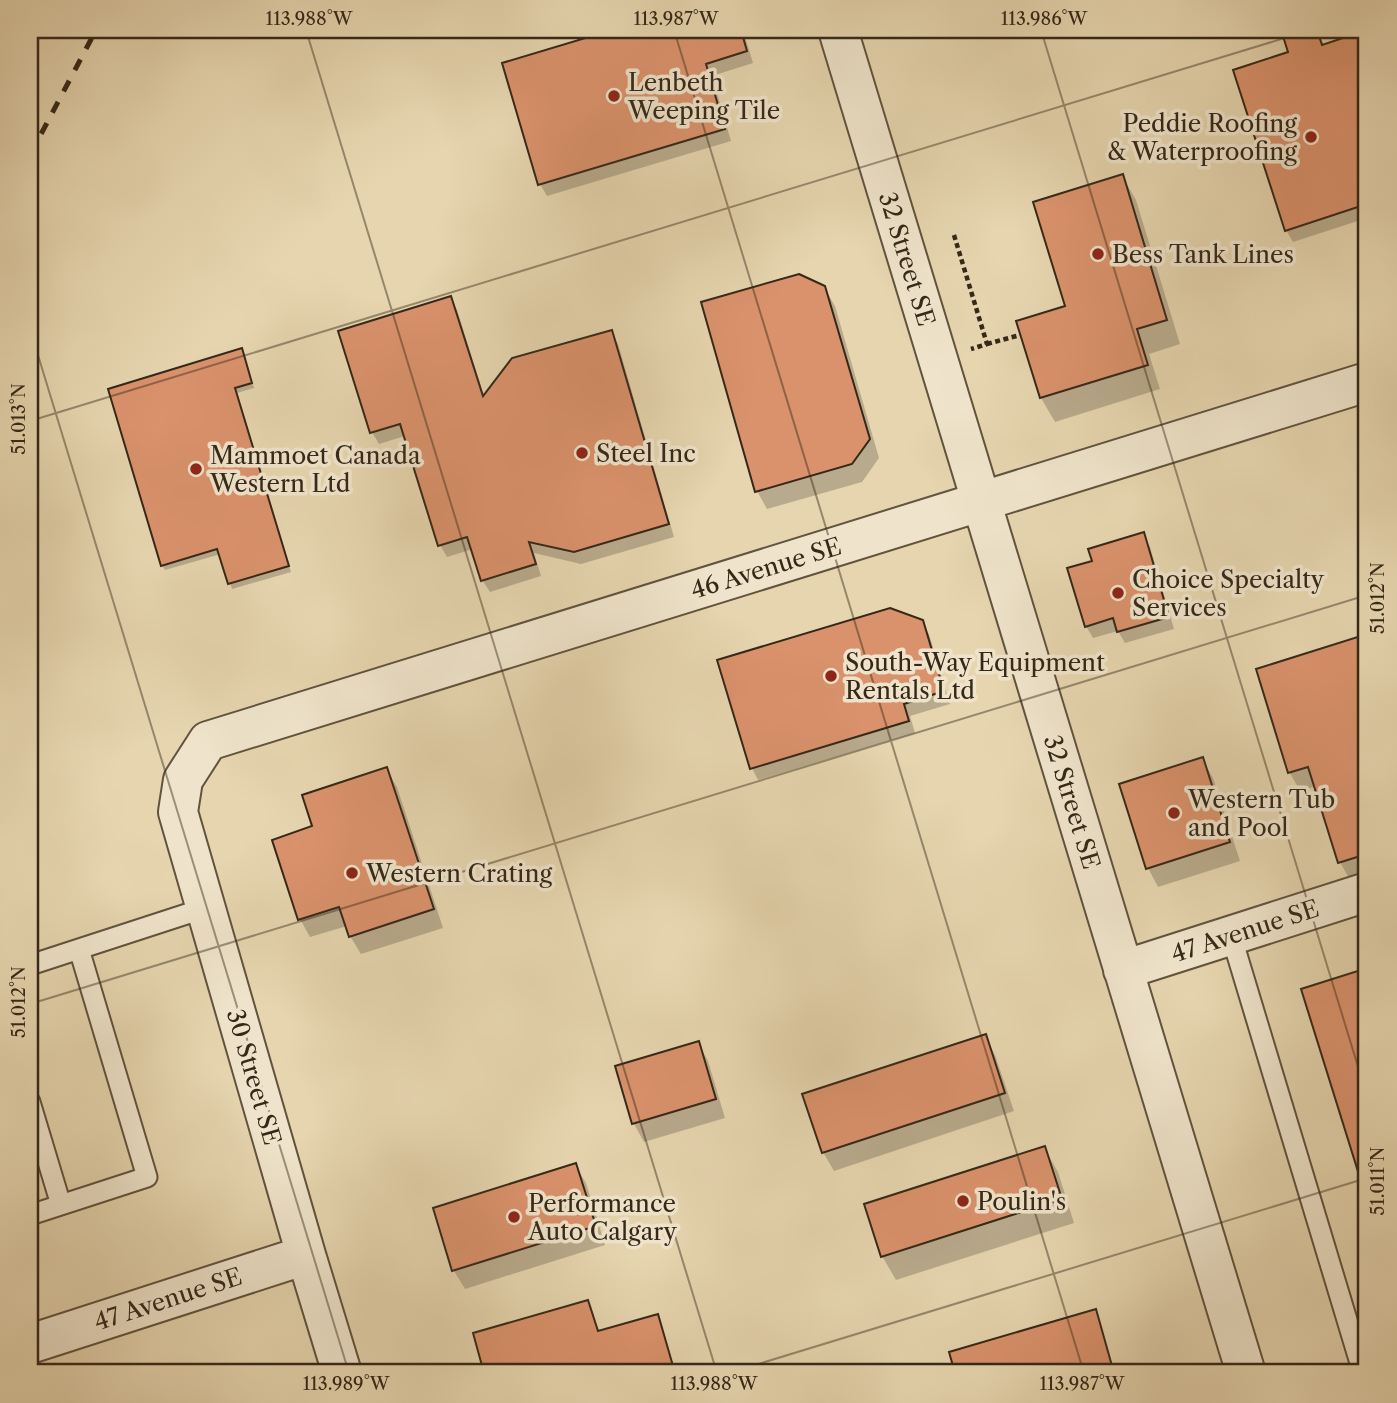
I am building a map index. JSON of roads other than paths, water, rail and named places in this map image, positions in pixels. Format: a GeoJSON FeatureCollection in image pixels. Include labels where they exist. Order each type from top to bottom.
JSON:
{"type":"FeatureCollection","features":[{"type":"Feature","properties":{"kind":"street","name":"32 Street SE"},"geometry":{"type":"LineString","coordinates":[[838,30],[1245,1373]]}},
{"type":"Feature","properties":{"kind":"street","name":"46 Avenue SE"},"geometry":{"type":"LineString","coordinates":[[183,780],[208,741],[1367,382]]}},
{"type":"Feature","properties":{"kind":"street","name":"30 Street SE"},"geometry":{"type":"LineString","coordinates":[[183,780],[178,811],[342,1373]]}},
{"type":"Feature","properties":{"kind":"street","name":"47 Avenue SE"},"geometry":{"type":"LineString","coordinates":[[1123,970],[1367,892]]}},
{"type":"Feature","properties":{"kind":"street","name":"47 Avenue SE"},"geometry":{"type":"LineString","coordinates":[[30,1344],[306,1255]]}},
{"type":"Feature","properties":{"kind":"lane"},"geometry":{"type":"LineString","coordinates":[[30,965],[205,908]]}},
{"type":"Feature","properties":{"kind":"lane"},"geometry":{"type":"LineString","coordinates":[[1231,935],[1363,1373]]}},
{"type":"Feature","properties":{"kind":"lane"},"geometry":{"type":"LineString","coordinates":[[30,1215],[147,1177],[79,949]]}},
{"type":"Feature","properties":{"kind":"lane"},"geometry":{"type":"LineString","coordinates":[[30,1102],[61,1205]]}},
{"type":"Feature","properties":{"kind":"railway"},"geometry":{"type":"LineString","coordinates":[[30,155],[96,30]]}},
{"type":"Feature","properties":{"kind":"place","name":"Lenbeth Weeping Tile"},"geometry":{"type":"Point","coordinates":[614,96]}},
{"type":"Feature","properties":{"kind":"place","name":"Peddie Roofing & Waterproofing"},"geometry":{"type":"Point","coordinates":[1311,137]}},
{"type":"Feature","properties":{"kind":"place","name":"Bess Tank Lines"},"geometry":{"type":"Point","coordinates":[1098,254]}},
{"type":"Feature","properties":{"kind":"place","name":"Steel Inc"},"geometry":{"type":"Point","coordinates":[582,453]}},
{"type":"Feature","properties":{"kind":"place","name":"Mammoet Canada Western Ltd"},"geometry":{"type":"Point","coordinates":[196,469]}},
{"type":"Feature","properties":{"kind":"place","name":"Choice Specialty Services"},"geometry":{"type":"Point","coordinates":[1118,593]}},
{"type":"Feature","properties":{"kind":"place","name":"South-Way Equipment Rentals Ltd"},"geometry":{"type":"Point","coordinates":[831,676]}},
{"type":"Feature","properties":{"kind":"place","name":"Western Tub and Pool"},"geometry":{"type":"Point","coordinates":[1174,813]}},
{"type":"Feature","properties":{"kind":"place","name":"Western Crating"},"geometry":{"type":"Point","coordinates":[352,873]}},
{"type":"Feature","properties":{"kind":"place","name":"Poulin's"},"geometry":{"type":"Point","coordinates":[963,1201]}},
{"type":"Feature","properties":{"kind":"place","name":"Performance Auto Calgary"},"geometry":{"type":"Point","coordinates":[514,1217]}}]}
